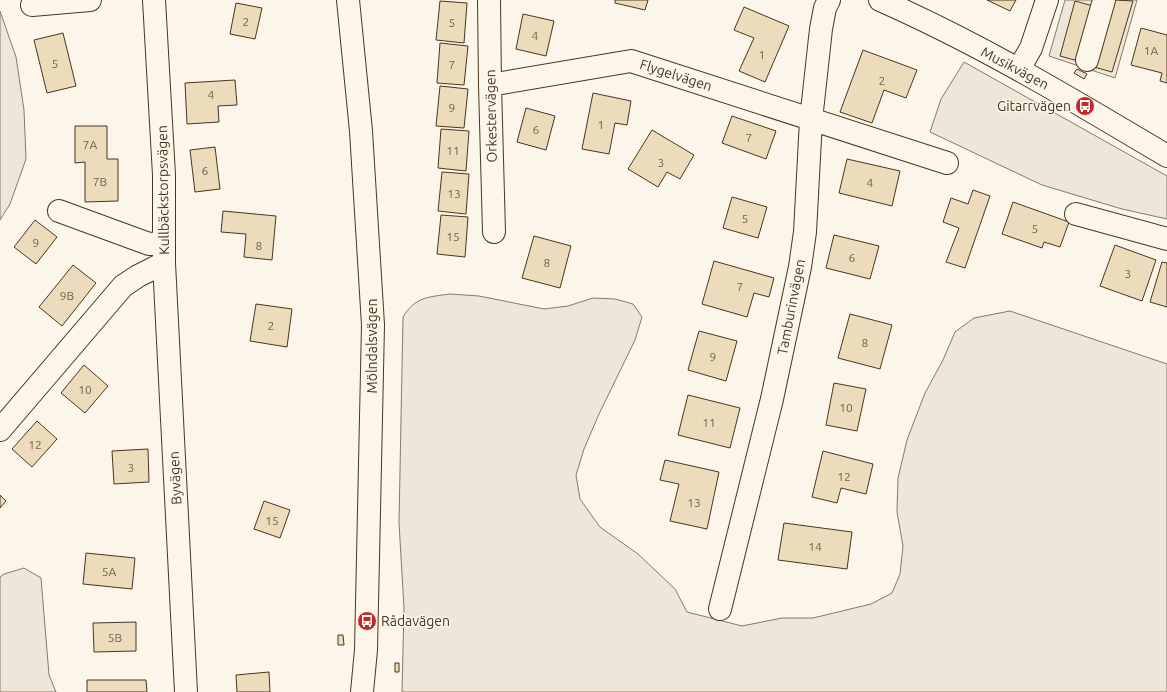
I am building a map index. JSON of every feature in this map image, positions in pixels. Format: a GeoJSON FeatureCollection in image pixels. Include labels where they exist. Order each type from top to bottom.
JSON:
{"type":"FeatureCollection","features":[{"type":"Feature","properties":{"kind":"street"},"geometry":{"type":"LineString","coordinates":[[32,5],[90,0]]}},
{"type":"Feature","properties":{"kind":"street"},"geometry":{"type":"LineString","coordinates":[[146,0],[153,0]]}},
{"type":"Feature","properties":{"kind":"street","name":"Kullbäckstorpsvägen"},"geometry":{"type":"LineString","coordinates":[[0,430],[123,286],[138,276],[164,253],[164,175],[153,0]]}},
{"type":"Feature","properties":{"kind":"street","name":"Mölndalsvägen"},"geometry":{"type":"LineString","coordinates":[[348,0],[361,131],[373,325],[366,650],[362,692]]}},
{"type":"Feature","properties":{"kind":"street","name":"Orkestervägen"},"geometry":{"type":"LineString","coordinates":[[489,0],[494,232]]}},
{"type":"Feature","properties":{"kind":"street","name":"Tamburinvägen"},"geometry":{"type":"LineString","coordinates":[[720,609],[772,399],[800,267],[805,232],[811,120],[821,29],[825,8],[829,0]]}},
{"type":"Feature","properties":{"kind":"street","name":"Musikvägen"},"geometry":{"type":"LineString","coordinates":[[880,0],[926,20],[1019,69],[1167,156]]}},
{"type":"Feature","properties":{"kind":"street"},"geometry":{"type":"LineString","coordinates":[[1019,69],[1031,48],[1048,0]]}},
{"type":"Feature","properties":{"kind":"street"},"geometry":{"type":"LineString","coordinates":[[1087,60],[1104,0]]}},
{"type":"Feature","properties":{"kind":"street","name":"Flygelvägen"},"geometry":{"type":"LineString","coordinates":[[490,85],[631,61],[947,163]]}},
{"type":"Feature","properties":{"kind":"street"},"geometry":{"type":"LineString","coordinates":[[59,211],[149,244],[164,253]]}},
{"type":"Feature","properties":{"kind":"street"},"geometry":{"type":"LineString","coordinates":[[1076,214],[1167,238]]}},
{"type":"Feature","properties":{"kind":"street","name":"Byvägen"},"geometry":{"type":"LineString","coordinates":[[164,253],[186,692]]}},
{"type":"Feature","properties":{"kind":"shaded area"},"geometry":{"type":"Polygon","coordinates":[[[1065,0],[1137,0],[1115,78],[1049,56],[1065,0]]]}},
{"type":"Feature","properties":{"kind":"shaded area"},"geometry":{"type":"Polygon","coordinates":[[[0,11],[16,57],[24,110],[26,159],[10,204],[0,220],[0,11]]]}},
{"type":"Feature","properties":{"kind":"shaded area"},"geometry":{"type":"Polygon","coordinates":[[[964,62],[1167,176],[1167,219],[1122,209],[1042,185],[930,132],[941,99],[964,62]]]}},
{"type":"Feature","properties":{"kind":"shaded area"},"geometry":{"type":"Polygon","coordinates":[[[450,294],[479,296],[544,309],[568,306],[593,298],[615,299],[633,304],[642,317],[635,340],[599,414],[584,449],[576,475],[580,499],[600,527],[638,554],[675,589],[687,612],[742,626],[782,618],[813,618],[871,604],[892,593],[900,574],[903,546],[897,512],[898,478],[907,440],[925,393],[943,360],[955,332],[974,318],[1010,311],[1167,364],[1167,692],[402,692],[404,608],[399,523],[403,317],[412,305],[423,299],[450,294]]]}},
{"type":"Feature","properties":{"kind":"shaded area"},"geometry":{"type":"Polygon","coordinates":[[[24,568],[41,578],[49,675],[56,692],[0,692],[0,577],[4,574],[24,568]]]}},
{"type":"Feature","properties":{"kind":"building"},"geometry":{"type":"Polygon","coordinates":[[[615,0],[648,0],[645,10],[615,3],[615,0]]]}},
{"type":"Feature","properties":{"kind":"building"},"geometry":{"type":"Polygon","coordinates":[[[987,0],[1016,0],[1010,11],[987,0]]]}},
{"type":"Feature","properties":{"kind":"building"},"geometry":{"type":"Polygon","coordinates":[[[1115,0],[1133,1],[1112,72],[1094,67],[1115,0]]]}},
{"type":"Feature","properties":{"kind":"building"},"geometry":{"type":"Polygon","coordinates":[[[440,1],[467,3],[464,43],[436,40],[440,1]]]}},
{"type":"Feature","properties":{"kind":"building"},"geometry":{"type":"Polygon","coordinates":[[[1075,1],[1093,6],[1078,61],[1060,56],[1075,1]]]}},
{"type":"Feature","properties":{"kind":"building"},"geometry":{"type":"Polygon","coordinates":[[[236,3],[262,8],[255,39],[230,34],[236,3]]]}},
{"type":"Feature","properties":{"kind":"building"},"geometry":{"type":"Polygon","coordinates":[[[744,7],[789,26],[765,82],[739,71],[754,38],[734,30],[744,7]]]}},
{"type":"Feature","properties":{"kind":"building"},"geometry":{"type":"Polygon","coordinates":[[[523,14],[554,21],[546,56],[516,49],[523,14]]]}},
{"type":"Feature","properties":{"kind":"building"},"geometry":{"type":"Polygon","coordinates":[[[1141,28],[1167,35],[1167,83],[1160,81],[1162,73],[1131,65],[1141,28]]]}},
{"type":"Feature","properties":{"kind":"building"},"geometry":{"type":"Polygon","coordinates":[[[63,33],[76,86],[47,93],[34,40],[63,33]]]}},
{"type":"Feature","properties":{"kind":"building"},"geometry":{"type":"Polygon","coordinates":[[[440,43],[468,46],[464,85],[437,83],[440,43]]]}},
{"type":"Feature","properties":{"kind":"building"},"geometry":{"type":"Polygon","coordinates":[[[863,50],[917,70],[906,98],[884,90],[872,123],[840,112],[863,50]]]}},
{"type":"Feature","properties":{"kind":"building"},"geometry":{"type":"Polygon","coordinates":[[[1077,69],[1087,74],[1084,79],[1074,73],[1077,69]]]}},
{"type":"Feature","properties":{"kind":"building"},"geometry":{"type":"Polygon","coordinates":[[[235,80],[237,105],[218,106],[219,122],[187,124],[185,83],[235,80]]]}},
{"type":"Feature","properties":{"kind":"building"},"geometry":{"type":"Polygon","coordinates":[[[440,86],[468,89],[464,128],[436,126],[440,86]]]}},
{"type":"Feature","properties":{"kind":"building"},"geometry":{"type":"Polygon","coordinates":[[[593,93],[631,101],[627,125],[615,123],[609,154],[582,149],[593,93]]]}},
{"type":"Feature","properties":{"kind":"building"},"geometry":{"type":"Polygon","coordinates":[[[526,108],[555,116],[546,150],[517,142],[526,108]]]}},
{"type":"Feature","properties":{"kind":"building"},"geometry":{"type":"Polygon","coordinates":[[[732,116],[776,131],[766,159],[722,143],[732,116]]]}},
{"type":"Feature","properties":{"kind":"building"},"geometry":{"type":"Polygon","coordinates":[[[75,126],[107,126],[107,159],[118,159],[118,201],[85,202],[85,162],[75,163],[75,126]]]}},
{"type":"Feature","properties":{"kind":"building"},"geometry":{"type":"Polygon","coordinates":[[[441,129],[469,131],[466,171],[438,168],[441,129]]]}},
{"type":"Feature","properties":{"kind":"building"},"geometry":{"type":"Polygon","coordinates":[[[652,130],[694,155],[680,179],[667,172],[658,187],[628,169],[652,130]]]}},
{"type":"Feature","properties":{"kind":"building"},"geometry":{"type":"Polygon","coordinates":[[[215,147],[220,189],[195,192],[190,150],[215,147]]]}},
{"type":"Feature","properties":{"kind":"building"},"geometry":{"type":"Polygon","coordinates":[[[847,159],[900,171],[892,206],[839,193],[847,159]]]}},
{"type":"Feature","properties":{"kind":"building"},"geometry":{"type":"Polygon","coordinates":[[[442,172],[469,174],[466,214],[438,211],[442,172]]]}},
{"type":"Feature","properties":{"kind":"building"},"geometry":{"type":"Polygon","coordinates":[[[973,190],[990,196],[965,268],[946,262],[959,228],[943,222],[951,198],[968,204],[973,190]]]}},
{"type":"Feature","properties":{"kind":"building"},"geometry":{"type":"Polygon","coordinates":[[[732,197],[767,207],[758,238],[723,228],[732,197]]]}},
{"type":"Feature","properties":{"kind":"building"},"geometry":{"type":"Polygon","coordinates":[[[1013,202],[1069,222],[1060,247],[1044,242],[1042,248],[1002,234],[1013,202]]]}},
{"type":"Feature","properties":{"kind":"building"},"geometry":{"type":"Polygon","coordinates":[[[223,211],[276,216],[272,260],[244,257],[246,234],[221,232],[223,211]]]}},
{"type":"Feature","properties":{"kind":"building"},"geometry":{"type":"Polygon","coordinates":[[[441,215],[468,217],[465,257],[437,254],[441,215]]]}},
{"type":"Feature","properties":{"kind":"building"},"geometry":{"type":"Polygon","coordinates":[[[35,220],[57,237],[36,264],[14,247],[35,220]]]}},
{"type":"Feature","properties":{"kind":"building"},"geometry":{"type":"Polygon","coordinates":[[[834,235],[879,246],[870,279],[826,268],[834,235]]]}},
{"type":"Feature","properties":{"kind":"building"},"geometry":{"type":"Polygon","coordinates":[[[534,236],[571,246],[560,288],[522,278],[534,236]]]}},
{"type":"Feature","properties":{"kind":"building"},"geometry":{"type":"Polygon","coordinates":[[[1115,245],[1156,260],[1142,301],[1100,286],[1115,245]]]}},
{"type":"Feature","properties":{"kind":"building"},"geometry":{"type":"Polygon","coordinates":[[[714,261],[774,278],[769,297],[754,293],[747,317],[702,304],[714,261]]]}},
{"type":"Feature","properties":{"kind":"building"},"geometry":{"type":"Polygon","coordinates":[[[1162,262],[1167,263],[1167,307],[1150,302],[1162,262]]]}},
{"type":"Feature","properties":{"kind":"building"},"geometry":{"type":"Polygon","coordinates":[[[73,265],[96,283],[62,326],[39,307],[73,265]]]}},
{"type":"Feature","properties":{"kind":"building"},"geometry":{"type":"Polygon","coordinates":[[[256,304],[292,309],[287,347],[250,341],[256,304]]]}},
{"type":"Feature","properties":{"kind":"building"},"geometry":{"type":"Polygon","coordinates":[[[850,314],[892,325],[880,369],[838,358],[850,314]]]}},
{"type":"Feature","properties":{"kind":"building"},"geometry":{"type":"Polygon","coordinates":[[[699,331],[737,341],[726,381],[688,370],[699,331]]]}},
{"type":"Feature","properties":{"kind":"building"},"geometry":{"type":"Polygon","coordinates":[[[84,365],[108,386],[85,413],[61,393],[84,365]]]}},
{"type":"Feature","properties":{"kind":"building"},"geometry":{"type":"Polygon","coordinates":[[[834,383],[866,389],[857,431],[826,425],[834,383]]]}},
{"type":"Feature","properties":{"kind":"building"},"geometry":{"type":"Polygon","coordinates":[[[688,395],[740,408],[730,448],[678,435],[688,395]]]}},
{"type":"Feature","properties":{"kind":"building"},"geometry":{"type":"Polygon","coordinates":[[[37,421],[57,439],[32,467],[12,449],[37,421]]]}},
{"type":"Feature","properties":{"kind":"building"},"geometry":{"type":"Polygon","coordinates":[[[148,449],[149,482],[114,484],[112,451],[148,449]]]}},
{"type":"Feature","properties":{"kind":"building"},"geometry":{"type":"Polygon","coordinates":[[[823,451],[873,464],[866,494],[841,488],[837,503],[812,497],[823,451]]]}},
{"type":"Feature","properties":{"kind":"building"},"geometry":{"type":"Polygon","coordinates":[[[665,460],[719,472],[707,529],[670,521],[679,484],[660,480],[665,460]]]}},
{"type":"Feature","properties":{"kind":"building"},"geometry":{"type":"Polygon","coordinates":[[[0,495],[6,501],[0,508],[0,495]]]}},
{"type":"Feature","properties":{"kind":"building"},"geometry":{"type":"Polygon","coordinates":[[[264,501],[290,510],[280,538],[254,529],[264,501]]]}},
{"type":"Feature","properties":{"kind":"building"},"geometry":{"type":"Polygon","coordinates":[[[784,523],[852,532],[847,569],[778,560],[784,523]]]}},
{"type":"Feature","properties":{"kind":"building"},"geometry":{"type":"Polygon","coordinates":[[[86,553],[135,558],[132,589],[83,584],[86,553]]]}},
{"type":"Feature","properties":{"kind":"building"},"geometry":{"type":"Polygon","coordinates":[[[136,622],[136,651],[94,652],[93,623],[136,622]]]}},
{"type":"Feature","properties":{"kind":"building"},"geometry":{"type":"Polygon","coordinates":[[[338,635],[343,635],[344,645],[338,645],[338,635]]]}},
{"type":"Feature","properties":{"kind":"building"},"geometry":{"type":"Polygon","coordinates":[[[395,663],[399,663],[399,672],[395,672],[395,663]]]}},
{"type":"Feature","properties":{"kind":"building"},"geometry":{"type":"Polygon","coordinates":[[[269,672],[270,692],[237,692],[236,675],[269,672]]]}},
{"type":"Feature","properties":{"kind":"building"},"geometry":{"type":"Polygon","coordinates":[[[87,680],[146,680],[147,692],[87,692],[87,680]]]}},
{"type":"Feature","properties":{"kind":"place","name":"Gitarrvägen"},"geometry":{"type":"Point","coordinates":[1085,106]}},
{"type":"Feature","properties":{"kind":"place","name":"Rådavägen"},"geometry":{"type":"Point","coordinates":[367,621]}}]}
